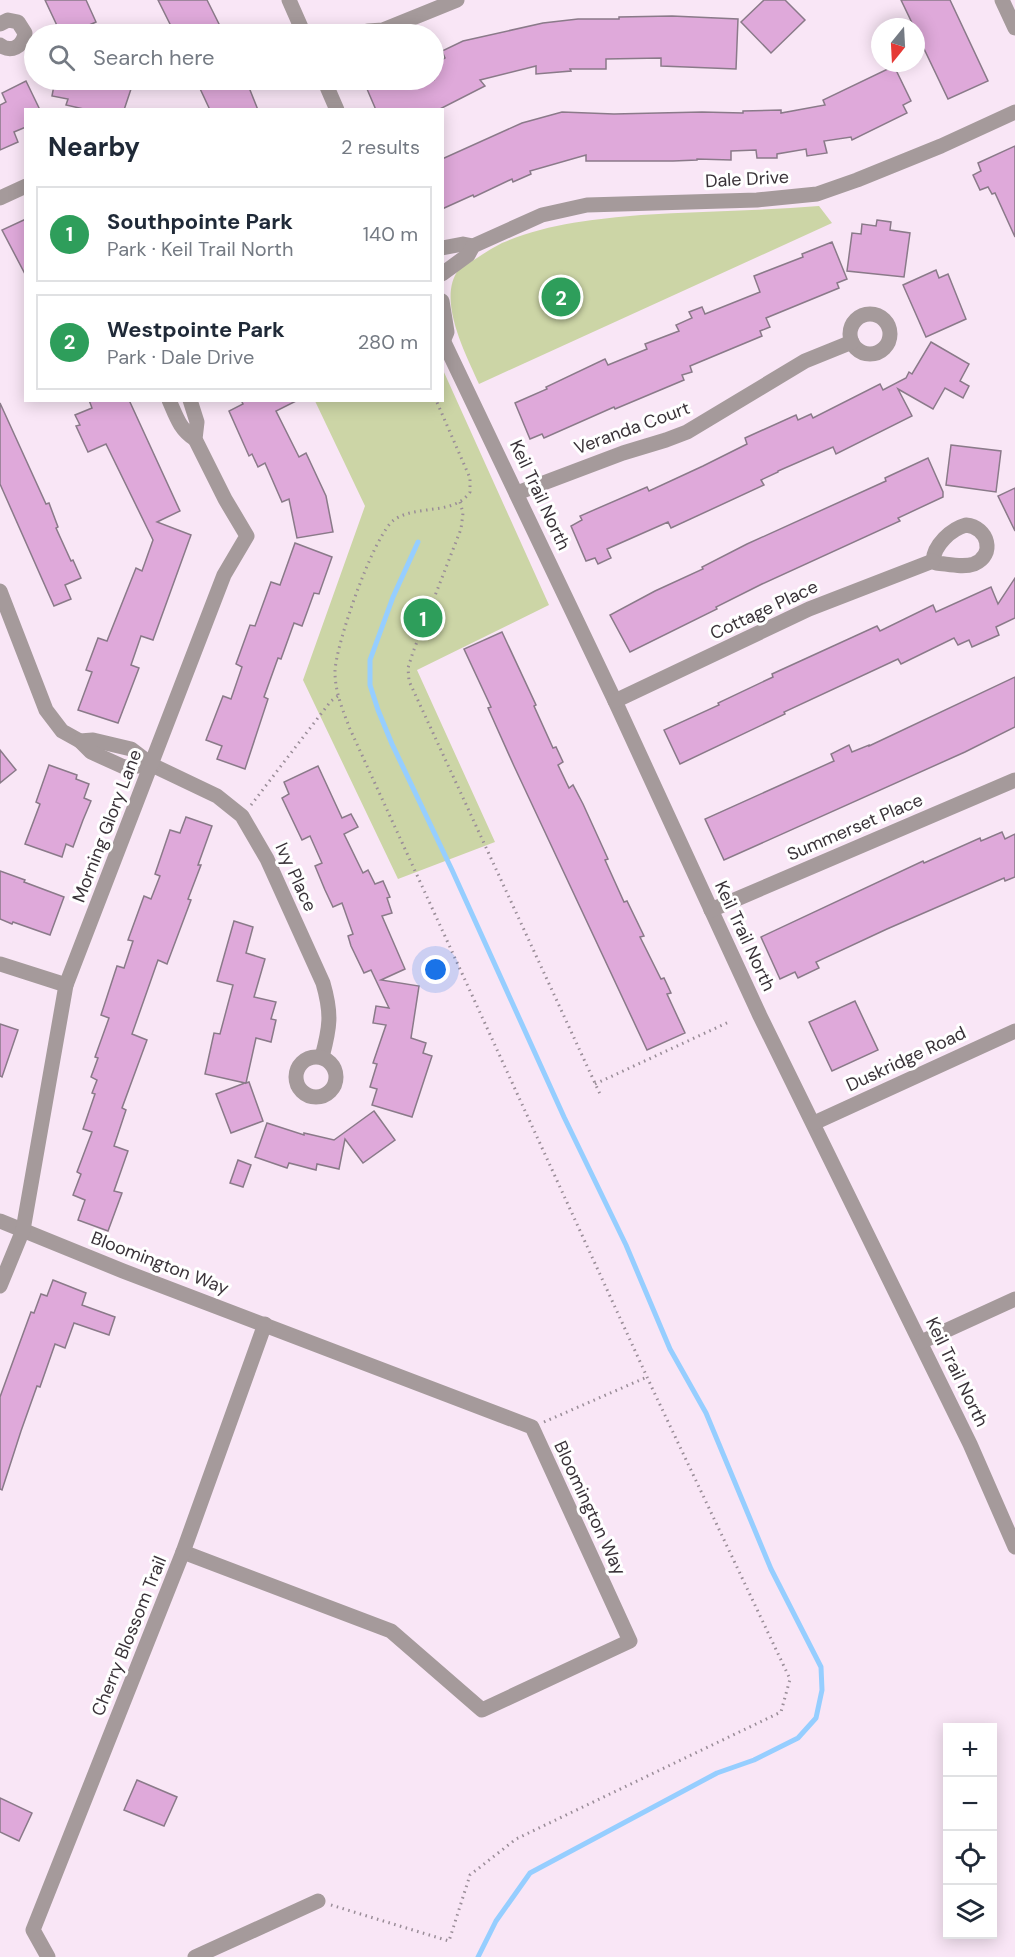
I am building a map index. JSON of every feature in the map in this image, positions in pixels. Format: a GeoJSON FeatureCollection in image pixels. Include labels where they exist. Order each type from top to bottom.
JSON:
{"type":"FeatureCollection","features":[{"type":"Feature","properties":{"kind":"street"},"geometry":{"type":"LineString","coordinates":[[289,0],[300,24]]}},
{"type":"Feature","properties":{"kind":"street"},"geometry":{"type":"LineString","coordinates":[[400,24],[457,0]]}},
{"type":"Feature","properties":{"kind":"street"},"geometry":{"type":"LineString","coordinates":[[1002,0],[1015,28]]}},
{"type":"Feature","properties":{"kind":"street"},"geometry":{"type":"LineString","coordinates":[[0,45],[5,48],[15,48],[22,43],[24,38],[24,29],[18,22],[1,19]]}},
{"type":"Feature","properties":{"kind":"street"},"geometry":{"type":"LineString","coordinates":[[328,90],[336,108]]}},
{"type":"Feature","properties":{"kind":"street","name":"Dale Drive"},"geometry":{"type":"LineString","coordinates":[[444,248],[463,244],[473,246],[542,215],[587,205],[756,200],[817,194],[941,146],[1015,112]]}},
{"type":"Feature","properties":{"kind":"street"},"geometry":{"type":"LineString","coordinates":[[0,198],[24,187]]}},
{"type":"Feature","properties":{"kind":"street","name":"Dale Drive"},"geometry":{"type":"LineString","coordinates":[[444,273],[468,255],[473,246]]}},
{"type":"Feature","properties":{"kind":"street"},"geometry":{"type":"LineString","coordinates":[[444,313],[447,332],[444,336]]}},
{"type":"Feature","properties":{"kind":"street","name":"Keil Trail North"},"geometry":{"type":"LineString","coordinates":[[444,340],[615,700],[760,1016],[970,1444],[1015,1547]]}},
{"type":"Feature","properties":{"kind":"street","name":"Veranda Court"},"geometry":{"type":"LineString","coordinates":[[518,494],[622,453],[666,441],[687,432],[805,361],[852,342]]}},
{"type":"Feature","properties":{"kind":"street"},"geometry":{"type":"LineString","coordinates":[[170,402],[180,425],[195,439]]}},
{"type":"Feature","properties":{"kind":"street","name":"Morning Glory Lane"},"geometry":{"type":"LineString","coordinates":[[0,1286],[23,1230],[66,985],[225,575],[247,536],[225,499],[195,439],[197,422],[191,402]]}},
{"type":"Feature","properties":{"kind":"street","name":"Cottage Place"},"geometry":{"type":"LineString","coordinates":[[615,700],[809,609],[933,561]]}},
{"type":"Feature","properties":{"kind":"street"},"geometry":{"type":"LineString","coordinates":[[0,591],[46,711],[62,731],[80,741],[91,752],[124,767],[152,765]]}},
{"type":"Feature","properties":{"kind":"street","name":"Ivy Place"},"geometry":{"type":"LineString","coordinates":[[152,765],[203,788],[230,804],[242,816],[267,858],[324,983],[329,1002],[330,1021],[322,1057]]}},
{"type":"Feature","properties":{"kind":"street","name":"Summerset Place"},"geometry":{"type":"LineString","coordinates":[[711,910],[1015,780]]}},
{"type":"Feature","properties":{"kind":"street"},"geometry":{"type":"LineString","coordinates":[[0,963],[66,985]]}},
{"type":"Feature","properties":{"kind":"street","name":"Duskridge Road"},"geometry":{"type":"LineString","coordinates":[[814,1123],[1015,1031]]}},
{"type":"Feature","properties":{"kind":"street","name":"Bloomington Way"},"geometry":{"type":"LineString","coordinates":[[0,1221],[123,1271],[532,1427],[630,1641],[482,1710],[391,1631],[183,1552]]}},
{"type":"Feature","properties":{"kind":"street"},"geometry":{"type":"LineString","coordinates":[[921,1342],[1015,1299]]}},
{"type":"Feature","properties":{"kind":"street","name":"Cherry Blossom Trail"},"geometry":{"type":"LineString","coordinates":[[48,1957],[33,1930],[183,1552],[265,1324]]}},
{"type":"Feature","properties":{"kind":"street"},"geometry":{"type":"LineString","coordinates":[[195,1957],[318,1901]]}},
{"type":"Feature","properties":{"kind":"path"},"geometry":{"type":"LineString","coordinates":[[318,1901],[449,1941],[470,1875],[516,1839],[781,1712],[790,1679],[647,1377],[350,729],[338,696],[335,670],[340,639],[382,534],[398,517],[460,502],[470,492],[470,478],[437,402]]}},
{"type":"Feature","properties":{"kind":"path"},"geometry":{"type":"LineString","coordinates":[[460,502],[463,520],[461,529],[413,652],[408,668],[409,681],[600,1094]]}},
{"type":"Feature","properties":{"kind":"path"},"geometry":{"type":"LineString","coordinates":[[242,816],[338,696]]}},
{"type":"Feature","properties":{"kind":"path"},"geometry":{"type":"LineString","coordinates":[[595,1084],[731,1021]]}},
{"type":"Feature","properties":{"kind":"path"},"geometry":{"type":"LineString","coordinates":[[532,1427],[647,1377]]}},
{"type":"Feature","properties":{"kind":"green space"},"geometry":{"type":"Polygon","coordinates":[[[819,206],[832,223],[479,384],[455,326],[451,295],[453,281],[459,269],[502,243],[535,231],[606,218],[819,206]]]}},
{"type":"Feature","properties":{"kind":"green space"},"geometry":{"type":"Polygon","coordinates":[[[444,372],[549,605],[417,670],[495,842],[398,879],[303,680],[365,506],[315,402],[444,402],[444,372]]]}},
{"type":"Feature","properties":{"kind":"building"},"geometry":{"type":"Polygon","coordinates":[[[45,0],[86,0],[96,22],[92,24],[56,24],[45,0]]]}},
{"type":"Feature","properties":{"kind":"building"},"geometry":{"type":"Polygon","coordinates":[[[158,0],[207,0],[219,24],[170,24],[158,0]]]}},
{"type":"Feature","properties":{"kind":"building"},"geometry":{"type":"Polygon","coordinates":[[[764,0],[785,0],[805,20],[771,53],[741,22],[764,0]]]}},
{"type":"Feature","properties":{"kind":"building"},"geometry":{"type":"Polygon","coordinates":[[[901,0],[950,0],[988,81],[948,99],[925,51],[925,18],[910,18],[901,0]]]}},
{"type":"Feature","properties":{"kind":"building"},"geometry":{"type":"Polygon","coordinates":[[[672,16],[738,19],[736,69],[661,66],[661,58],[606,59],[606,69],[570,69],[571,71],[536,74],[536,66],[480,80],[485,86],[442,108],[375,108],[367,90],[444,90],[444,50],[463,41],[543,23],[578,19],[619,19],[619,17],[672,16]]]}},
{"type":"Feature","properties":{"kind":"building"},"geometry":{"type":"Polygon","coordinates":[[[881,72],[897,72],[911,101],[903,105],[907,113],[852,140],[851,137],[824,141],[827,153],[807,156],[806,149],[777,154],[777,158],[757,158],[756,150],[731,151],[731,160],[673,161],[586,161],[586,155],[530,171],[531,174],[513,182],[512,179],[444,208],[444,158],[522,123],[562,112],[743,113],[743,111],[781,110],[781,113],[825,105],[823,100],[881,72]]]}},
{"type":"Feature","properties":{"kind":"building"},"geometry":{"type":"Polygon","coordinates":[[[24,82],[24,90],[30,90],[39,108],[24,108],[24,128],[14,132],[18,142],[0,150],[0,105],[6,102],[2,93],[24,82]]]}},
{"type":"Feature","properties":{"kind":"building"},"geometry":{"type":"Polygon","coordinates":[[[53,90],[131,90],[125,108],[79,108],[66,105],[68,99],[52,96],[53,90]]]}},
{"type":"Feature","properties":{"kind":"building"},"geometry":{"type":"Polygon","coordinates":[[[201,90],[250,90],[257,108],[209,108],[201,90]]]}},
{"type":"Feature","properties":{"kind":"building"},"geometry":{"type":"Polygon","coordinates":[[[1015,146],[1015,237],[995,193],[992,194],[988,187],[980,190],[973,175],[981,171],[978,163],[1015,146]]]}},
{"type":"Feature","properties":{"kind":"building"},"geometry":{"type":"Polygon","coordinates":[[[24,220],[24,272],[2,230],[24,220]]]}},
{"type":"Feature","properties":{"kind":"building"},"geometry":{"type":"Polygon","coordinates":[[[877,220],[891,222],[890,230],[910,233],[904,277],[847,271],[852,233],[861,234],[862,224],[876,226],[877,220]]]}},
{"type":"Feature","properties":{"kind":"building"},"geometry":{"type":"Polygon","coordinates":[[[832,242],[847,279],[837,283],[839,288],[766,318],[770,327],[760,331],[762,336],[690,366],[692,372],[682,375],[684,380],[615,409],[614,407],[544,438],[542,434],[530,439],[515,403],[605,359],[608,365],[647,349],[645,344],[679,331],[676,325],[692,318],[689,312],[702,307],[705,314],[760,292],[754,276],[803,257],[802,254],[832,242]]]}},
{"type":"Feature","properties":{"kind":"building"},"geometry":{"type":"Polygon","coordinates":[[[936,270],[939,278],[948,274],[966,319],[926,337],[903,285],[936,270]]]}},
{"type":"Feature","properties":{"kind":"building"},"geometry":{"type":"Polygon","coordinates":[[[931,342],[969,364],[960,381],[969,386],[963,398],[945,388],[933,409],[898,389],[912,416],[836,454],[833,447],[778,471],[761,480],[764,485],[671,528],[668,522],[607,549],[611,558],[598,564],[595,558],[586,561],[571,526],[582,520],[580,516],[647,487],[649,491],[703,466],[747,444],[745,438],[796,415],[798,420],[811,414],[813,418],[880,384],[883,390],[906,378],[909,372],[912,374],[931,342]]]}},
{"type":"Feature","properties":{"kind":"building"},"geometry":{"type":"Polygon","coordinates":[[[90,402],[130,402],[180,511],[157,522],[191,535],[153,640],[141,636],[131,665],[139,668],[118,723],[78,710],[92,672],[86,670],[98,638],[107,641],[136,568],[142,571],[153,540],[106,444],[88,452],[76,426],[80,425],[75,415],[92,408],[90,402]]]}},
{"type":"Feature","properties":{"kind":"building"},"geometry":{"type":"Polygon","coordinates":[[[242,402],[294,402],[276,411],[299,457],[306,453],[326,496],[333,532],[297,538],[289,499],[282,502],[265,463],[258,467],[252,454],[249,456],[229,411],[243,404],[242,402]]]}},
{"type":"Feature","properties":{"kind":"building"},"geometry":{"type":"Polygon","coordinates":[[[0,403],[46,504],[49,503],[58,527],[56,528],[81,578],[65,585],[71,599],[54,606],[0,484],[0,403]]]}},
{"type":"Feature","properties":{"kind":"building"},"geometry":{"type":"Polygon","coordinates":[[[951,445],[1001,451],[996,492],[946,485],[951,445]]]}},
{"type":"Feature","properties":{"kind":"building"},"geometry":{"type":"Polygon","coordinates":[[[928,458],[943,497],[898,518],[900,521],[762,584],[630,652],[610,615],[703,569],[702,567],[747,544],[886,481],[885,478],[928,458]]]}},
{"type":"Feature","properties":{"kind":"building"},"geometry":{"type":"Polygon","coordinates":[[[1015,488],[1015,531],[998,496],[1015,488]]]}},
{"type":"Feature","properties":{"kind":"building"},"geometry":{"type":"Polygon","coordinates":[[[295,543],[332,557],[319,594],[314,593],[302,626],[294,623],[281,659],[278,658],[264,697],[268,699],[245,769],[217,759],[222,746],[206,740],[223,696],[231,699],[242,667],[236,664],[250,625],[255,626],[271,582],[280,585],[295,543]]]}},
{"type":"Feature","properties":{"kind":"building"},"geometry":{"type":"Polygon","coordinates":[[[1015,578],[1015,618],[996,627],[999,635],[972,647],[969,640],[958,645],[954,638],[901,664],[898,659],[680,764],[664,730],[773,677],[772,674],[877,626],[880,631],[933,605],[936,612],[991,587],[998,604],[1015,578]]]}},
{"type":"Feature","properties":{"kind":"building"},"geometry":{"type":"Polygon","coordinates":[[[502,632],[553,748],[556,747],[563,762],[558,765],[569,788],[573,785],[583,804],[608,859],[605,860],[624,902],[627,901],[644,936],[640,937],[661,979],[664,978],[671,993],[667,994],[685,1033],[647,1050],[514,766],[488,708],[491,707],[464,649],[502,632]]]}},
{"type":"Feature","properties":{"kind":"building"},"geometry":{"type":"Polygon","coordinates":[[[1015,677],[1015,727],[965,752],[724,860],[705,819],[834,761],[831,754],[849,745],[852,752],[869,746],[1015,677]]]}},
{"type":"Feature","properties":{"kind":"building"},"geometry":{"type":"Polygon","coordinates":[[[0,750],[16,770],[0,783],[0,750]]]}},
{"type":"Feature","properties":{"kind":"building"},"geometry":{"type":"Polygon","coordinates":[[[49,765],[77,775],[76,779],[89,784],[84,798],[91,801],[73,847],[66,844],[62,857],[25,844],[40,804],[36,802],[49,765]]]}},
{"type":"Feature","properties":{"kind":"building"},"geometry":{"type":"Polygon","coordinates":[[[318,766],[342,818],[351,814],[358,827],[344,834],[363,873],[368,870],[375,884],[383,881],[390,897],[387,898],[392,913],[382,916],[405,969],[381,980],[419,986],[411,1038],[426,1043],[423,1053],[432,1056],[412,1117],[372,1105],[377,1089],[370,1087],[377,1064],[373,1063],[386,1025],[373,1023],[376,1006],[389,1008],[371,970],[364,973],[351,946],[348,936],[353,934],[342,903],[333,907],[325,890],[315,866],[322,863],[310,836],[302,840],[282,798],[289,794],[284,782],[318,766]]]}},
{"type":"Feature","properties":{"kind":"building"},"geometry":{"type":"Polygon","coordinates":[[[186,817],[212,826],[188,899],[191,900],[167,964],[158,960],[132,1034],[147,1040],[122,1108],[126,1110],[114,1146],[128,1151],[114,1191],[122,1193],[108,1231],[78,1220],[85,1200],[73,1195],[81,1174],[77,1172],[92,1132],[83,1129],[95,1094],[92,1093],[97,1080],[91,1077],[98,1058],[95,1057],[109,1018],[101,1015],[117,966],[124,968],[133,941],[128,940],[144,896],[151,899],[160,876],[155,874],[170,830],[180,833],[186,817]]]}},
{"type":"Feature","properties":{"kind":"building"},"geometry":{"type":"Polygon","coordinates":[[[1002,832],[1005,839],[1015,834],[1015,877],[1005,881],[1004,878],[816,962],[819,968],[798,978],[795,972],[780,979],[761,937],[923,861],[924,863],[980,838],[981,841],[1002,832]]]}},
{"type":"Feature","properties":{"kind":"building"},"geometry":{"type":"Polygon","coordinates":[[[0,871],[64,897],[50,935],[0,919],[0,871]]]}},
{"type":"Feature","properties":{"kind":"building"},"geometry":{"type":"Polygon","coordinates":[[[234,921],[253,927],[246,953],[265,959],[254,997],[276,1002],[271,1019],[276,1020],[271,1042],[256,1038],[246,1083],[249,1082],[263,1121],[231,1133],[216,1094],[245,1083],[205,1074],[214,1033],[220,1034],[233,985],[217,981],[234,921]]]}},
{"type":"Feature","properties":{"kind":"building"},"geometry":{"type":"Polygon","coordinates":[[[855,1001],[878,1050],[832,1071],[809,1022],[855,1001]]]}},
{"type":"Feature","properties":{"kind":"building"},"geometry":{"type":"Polygon","coordinates":[[[0,1024],[18,1030],[2,1077],[0,1076],[0,1024]]]}},
{"type":"Feature","properties":{"kind":"building"},"geometry":{"type":"Polygon","coordinates":[[[374,1111],[395,1140],[363,1163],[345,1139],[339,1169],[317,1164],[316,1170],[289,1163],[287,1168],[255,1157],[267,1123],[304,1135],[304,1133],[334,1140],[374,1111]]]}},
{"type":"Feature","properties":{"kind":"building"},"geometry":{"type":"Polygon","coordinates":[[[238,1160],[251,1165],[243,1187],[230,1183],[238,1160]]]}},
{"type":"Feature","properties":{"kind":"building"},"geometry":{"type":"Polygon","coordinates":[[[53,1280],[86,1293],[82,1305],[115,1317],[109,1335],[74,1323],[65,1348],[55,1344],[40,1387],[37,1386],[2,1490],[0,1489],[0,1397],[31,1312],[34,1313],[41,1294],[47,1296],[53,1280]]]}},
{"type":"Feature","properties":{"kind":"building"},"geometry":{"type":"Polygon","coordinates":[[[137,1780],[177,1797],[164,1826],[124,1810],[137,1780]]]}},
{"type":"Feature","properties":{"kind":"building"},"geometry":{"type":"Polygon","coordinates":[[[0,1798],[32,1813],[19,1841],[0,1832],[0,1798]]]}},
{"type":"Feature","properties":{"kind":"waterway"},"geometry":{"type":"LineString","coordinates":[[418,542],[393,597],[370,660],[370,685],[378,710],[564,1117],[626,1245],[670,1349],[706,1413],[771,1569],[821,1667],[822,1690],[816,1718],[798,1738],[754,1760],[717,1773],[530,1873],[496,1921],[478,1957]]}},
{"type":"Feature","properties":{"kind":"place","name":"Westpointe Park"},"geometry":{"type":"Point","coordinates":[561,297]}},
{"type":"Feature","properties":{"kind":"place","name":"Southpointe Park"},"geometry":{"type":"Point","coordinates":[423,618]}}]}
